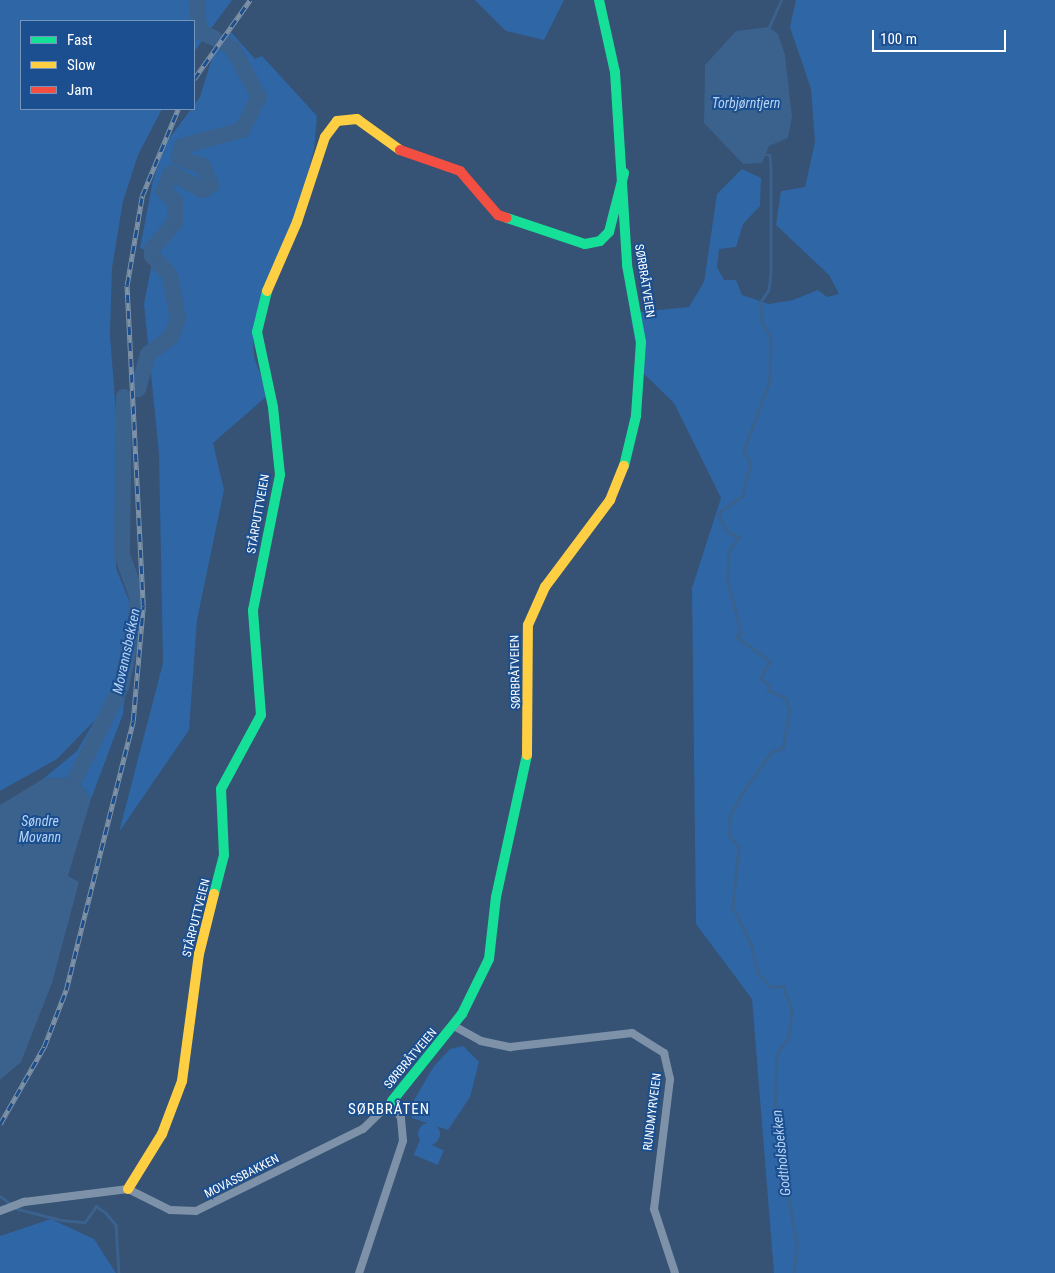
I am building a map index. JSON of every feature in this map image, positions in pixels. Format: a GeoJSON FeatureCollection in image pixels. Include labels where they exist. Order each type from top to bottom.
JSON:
{"type":"FeatureCollection","features":[{"type":"Feature","properties":{"kind":"street","name":"SØRBRÅTVEIEN"},"geometry":{"type":"LineString","coordinates":[[359,1273],[403,1141],[401,1118],[392,1101],[454,1026],[480,979],[493,941],[496,897],[528,748],[528,625],[545,587],[610,500],[632,438],[642,355],[627,265],[624,172],[615,72],[599,0]]}},
{"type":"Feature","properties":{"kind":"street","name":"STÅRPUTTVEIEN"},"geometry":{"type":"LineString","coordinates":[[128,1189],[162,1134],[182,1081],[199,954],[224,854],[221,789],[261,715],[253,610],[280,475],[273,407],[257,332],[269,280],[297,222],[325,137],[337,121],[357,119],[409,157],[460,172],[498,216],[585,244],[600,241],[609,232],[624,172]]}},
{"type":"Feature","properties":{"kind":"street","name":"RUNDMYRVEIEN"},"geometry":{"type":"LineString","coordinates":[[454,1026],[481,1041],[510,1047],[632,1033],[664,1053],[670,1079],[654,1209],[675,1273]]}},
{"type":"Feature","properties":{"kind":"street","name":"MOVASSBAKKEN"},"geometry":{"type":"LineString","coordinates":[[128,1189],[170,1210],[196,1210],[363,1129],[392,1101]]}},
{"type":"Feature","properties":{"kind":"street"},"geometry":{"type":"LineString","coordinates":[[0,1211],[13,1205],[128,1189]]}},
{"type":"Feature","properties":{"kind":"shaded area"},"geometry":{"type":"Polygon","coordinates":[[[0,0],[232,0],[195,51],[195,20],[20,20],[20,110],[161,110],[138,155],[123,201],[112,268],[110,335],[118,439],[116,568],[130,603],[128,652],[123,666],[129,655],[123,714],[91,799],[76,777],[43,779],[77,751],[95,720],[57,759],[0,791],[0,0]]]}},
{"type":"Feature","properties":{"kind":"shaded area"},"geometry":{"type":"Polygon","coordinates":[[[475,0],[564,0],[544,40],[506,31],[475,0]]]}},
{"type":"Feature","properties":{"kind":"shaded area"},"geometry":{"type":"Polygon","coordinates":[[[796,0],[1055,0],[1055,1273],[774,1273],[752,999],[696,924],[692,588],[721,498],[674,403],[640,370],[630,313],[689,307],[704,282],[717,194],[742,169],[761,178],[760,206],[743,224],[736,247],[719,249],[717,267],[724,280],[736,280],[742,295],[769,304],[793,300],[818,290],[827,297],[839,294],[829,275],[776,225],[781,191],[805,187],[815,142],[811,89],[790,27],[796,0]]]}},
{"type":"Feature","properties":{"kind":"shaded area"},"geometry":{"type":"Polygon","coordinates":[[[231,32],[255,59],[262,56],[317,116],[314,150],[296,217],[253,335],[254,357],[268,395],[213,443],[224,490],[197,620],[189,730],[119,832],[163,663],[159,454],[144,304],[154,253],[140,248],[153,180],[166,143],[190,110],[195,110],[195,104],[200,97],[215,48],[231,32]]]}},
{"type":"Feature","properties":{"kind":"shaded area"},"geometry":{"type":"Polygon","coordinates":[[[463,1046],[479,1062],[470,1097],[448,1130],[412,1118],[414,1100],[434,1066],[450,1049],[463,1046]]]}},
{"type":"Feature","properties":{"kind":"shaded area"},"geometry":{"type":"Polygon","coordinates":[[[429,1123],[437,1126],[440,1134],[437,1142],[429,1145],[421,1142],[418,1134],[421,1126],[429,1123]]]}},
{"type":"Feature","properties":{"kind":"shaded area"},"geometry":{"type":"Polygon","coordinates":[[[420,1140],[444,1150],[438,1165],[414,1155],[420,1140]]]}},
{"type":"Feature","properties":{"kind":"shaded area"},"geometry":{"type":"Polygon","coordinates":[[[51,1219],[94,1239],[116,1273],[0,1273],[0,1236],[51,1219]]]}},
{"type":"Feature","properties":{"kind":"water","name":"Torbjørntjern"},"geometry":{"type":"Polygon","coordinates":[[[769,27],[778,34],[785,55],[792,117],[788,138],[769,146],[762,163],[743,164],[704,123],[705,65],[736,31],[769,27]]]}},
{"type":"Feature","properties":{"kind":"water","name":"Søndre Movann"},"geometry":{"type":"Polygon","coordinates":[[[76,777],[91,799],[68,876],[79,882],[52,983],[21,1062],[0,1080],[0,805],[43,779],[76,777]]]}},
{"type":"Feature","properties":{"kind":"waterway","name":"Movannsbekken"},"geometry":{"type":"LineString","coordinates":[[197,0],[199,31],[214,38]]}},
{"type":"Feature","properties":{"kind":"waterway"},"geometry":{"type":"LineString","coordinates":[[769,27],[781,0]]}},
{"type":"Feature","properties":{"kind":"waterway","name":"Movannsbekken"},"geometry":{"type":"LineString","coordinates":[[175,201],[164,191],[171,173],[203,190],[211,185],[203,166],[179,158],[182,146],[242,130],[259,97],[233,49],[223,42]]}},
{"type":"Feature","properties":{"kind":"waterway","name":"Godtholsbekken"},"geometry":{"type":"LineString","coordinates":[[766,155],[770,155],[771,171],[771,274],[769,290],[761,302],[762,321],[771,338],[770,381],[744,451],[751,463],[743,496],[719,513],[728,532],[739,537],[729,552],[728,581],[741,632],[737,637],[770,661],[761,679],[769,684],[768,690],[786,698],[790,710],[783,748],[772,752],[742,794],[730,817],[730,836],[739,847],[733,907],[751,944],[758,973],[771,987],[783,986],[792,1009],[789,1037],[777,1055],[775,1121],[797,1245],[794,1273]]}},
{"type":"Feature","properties":{"kind":"waterway","name":"Movannsbekken"},"geometry":{"type":"LineString","coordinates":[[138,389],[148,354],[171,337],[178,319],[170,275],[152,256],[152,249],[175,223],[175,201]]}},
{"type":"Feature","properties":{"kind":"waterway","name":"Movannsbekken"},"geometry":{"type":"LineString","coordinates":[[76,777],[121,687],[136,615],[137,596],[122,555],[124,397]]}},
{"type":"Feature","properties":{"kind":"waterway"},"geometry":{"type":"LineString","coordinates":[[0,1196],[18,1209],[61,1220],[85,1222],[96,1206],[106,1213],[116,1225],[119,1273]]}},
{"type":"Feature","properties":{"kind":"railway"},"geometry":{"type":"LineString","coordinates":[[195,78],[250,0]]}},
{"type":"Feature","properties":{"kind":"railway"},"geometry":{"type":"LineString","coordinates":[[0,1124],[44,1047],[66,990],[133,721],[143,606],[127,285],[142,196],[178,110]]}},
{"type":"Feature","properties":{"kind":"traffic: fast"},"geometry":{"type":"LineString","coordinates":[[599,0],[615,72],[627,265],[641,342],[636,416],[624,466]]}},
{"type":"Feature","properties":{"kind":"traffic: fast"},"geometry":{"type":"LineString","coordinates":[[507,218],[585,244],[600,241],[609,232],[624,173]]}},
{"type":"Feature","properties":{"kind":"traffic: fast"},"geometry":{"type":"LineString","coordinates":[[214,894],[224,855],[221,789],[261,715],[253,610],[280,475],[273,407],[257,332],[267,291]]}},
{"type":"Feature","properties":{"kind":"traffic: fast"},"geometry":{"type":"LineString","coordinates":[[392,1101],[462,1014],[489,959],[496,897],[527,755]]}},
{"type":"Feature","properties":{"kind":"traffic: slow"},"geometry":{"type":"LineString","coordinates":[[267,291],[297,222],[325,137],[337,121],[357,119],[400,150]]}},
{"type":"Feature","properties":{"kind":"traffic: slow"},"geometry":{"type":"LineString","coordinates":[[527,755],[528,625],[545,587],[610,500],[624,466]]}},
{"type":"Feature","properties":{"kind":"traffic: slow"},"geometry":{"type":"LineString","coordinates":[[128,1189],[162,1134],[182,1081],[199,954],[214,894]]}},
{"type":"Feature","properties":{"kind":"traffic: jam"},"geometry":{"type":"LineString","coordinates":[[400,150],[460,171],[498,215],[507,218]]}},
{"type":"Feature","properties":{"kind":"district","name":"SØRBRÅTEN"},"geometry":{"type":"Point","coordinates":[389,1110]}}]}
